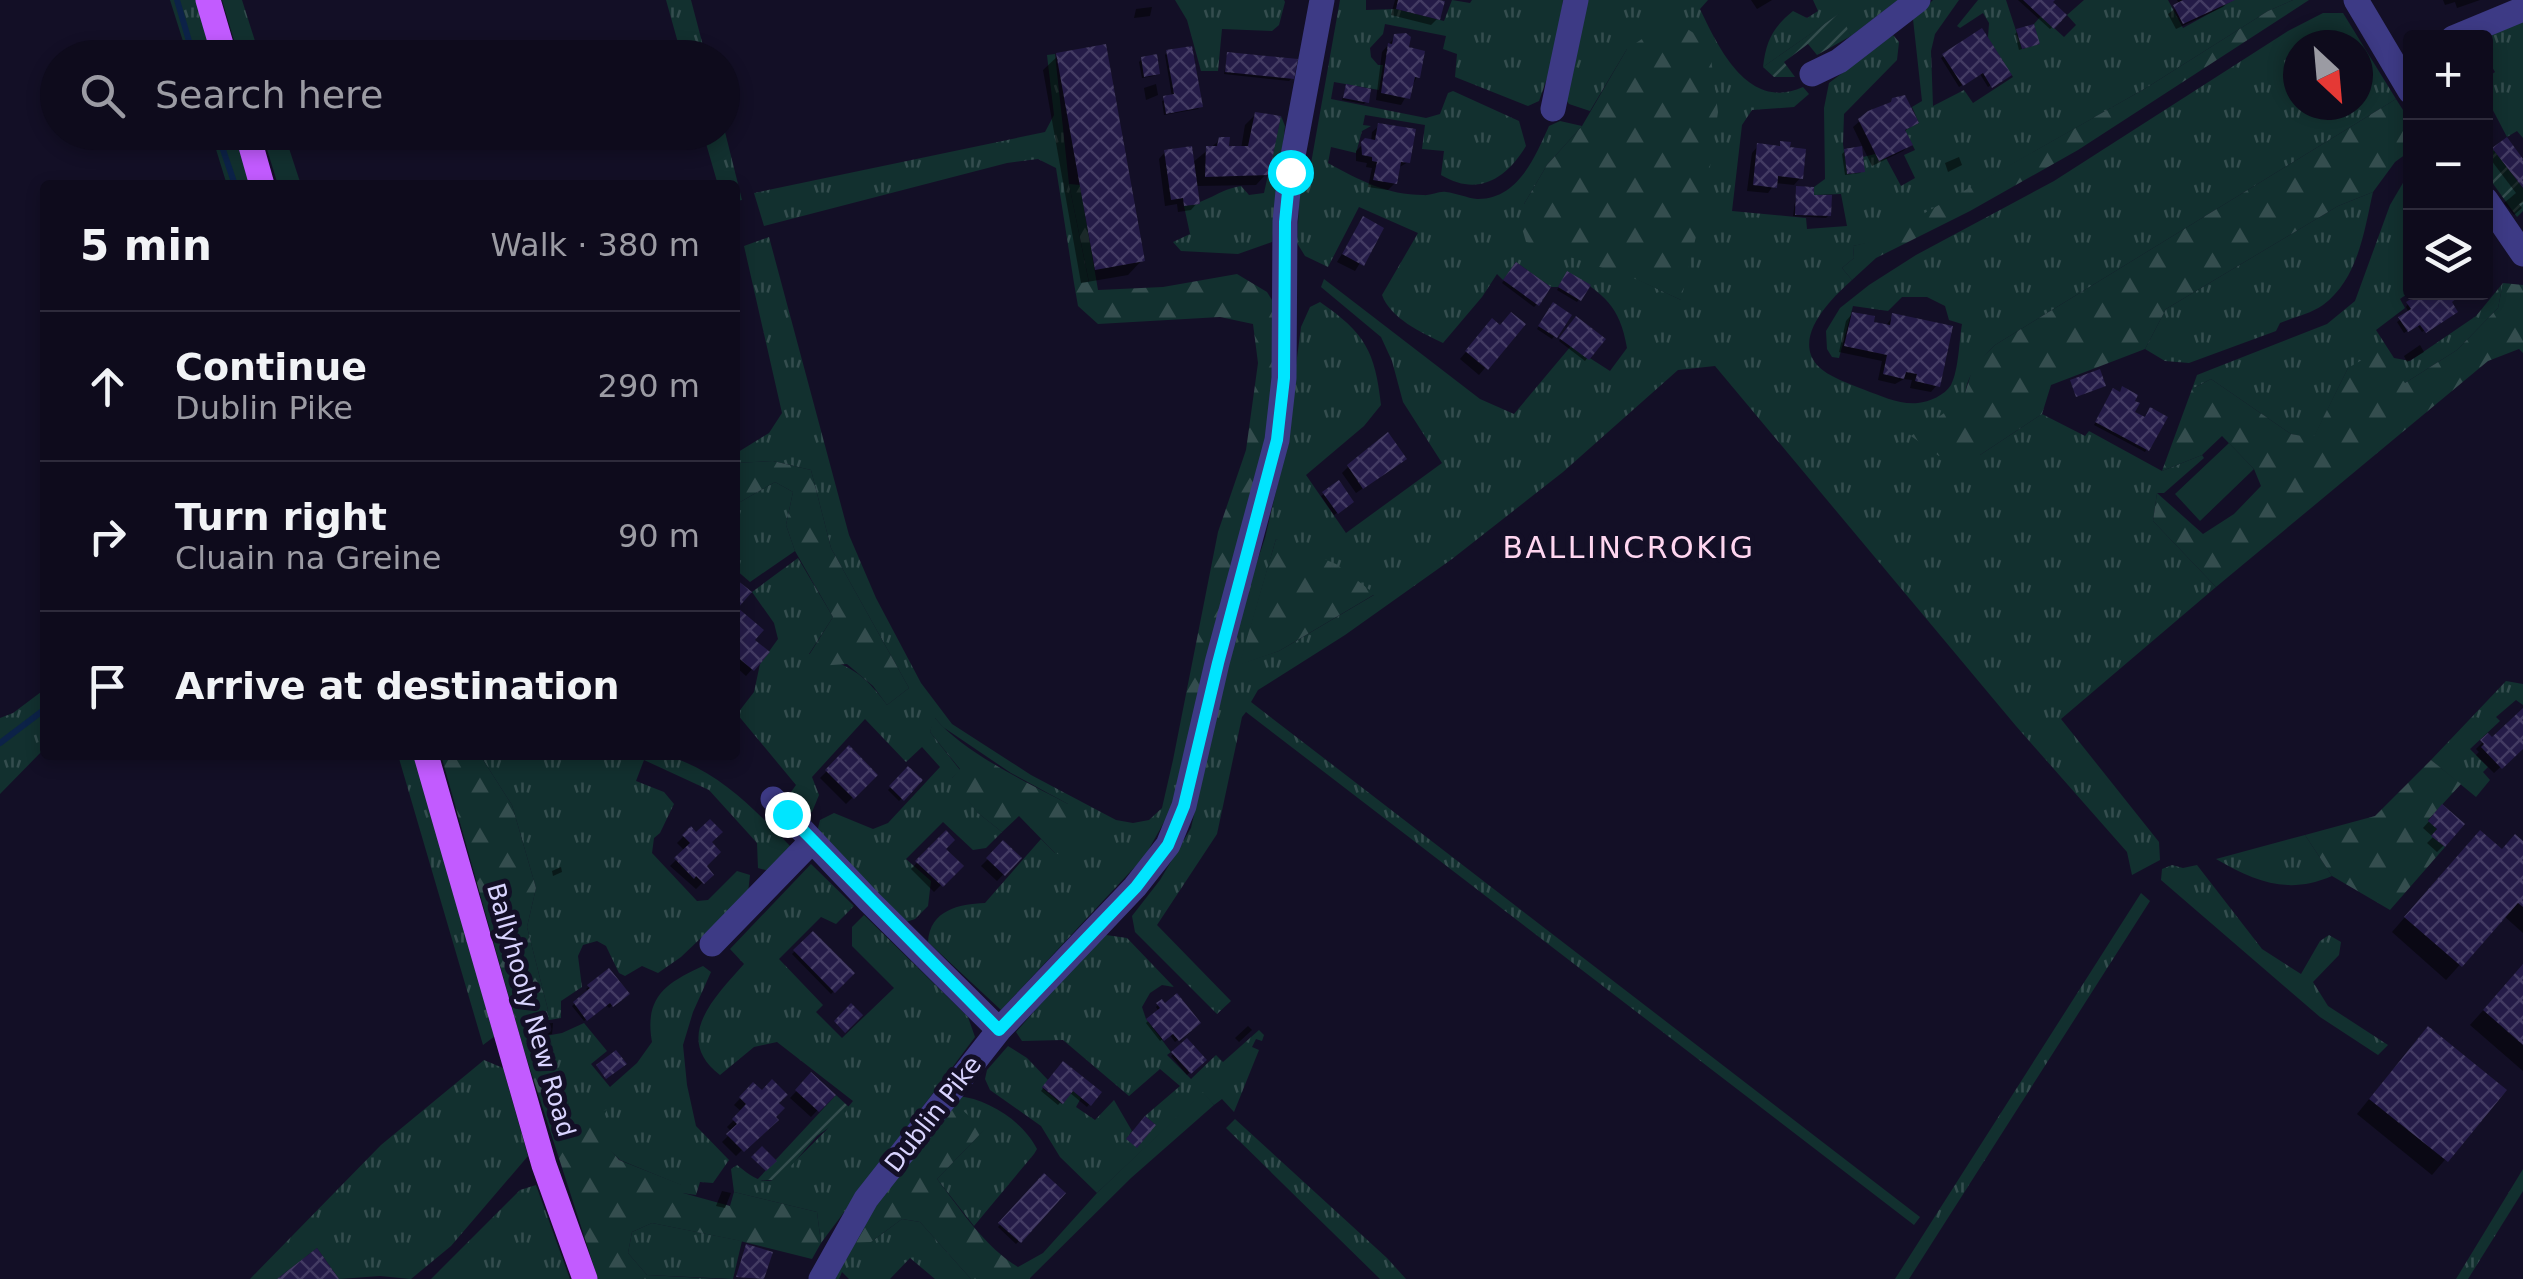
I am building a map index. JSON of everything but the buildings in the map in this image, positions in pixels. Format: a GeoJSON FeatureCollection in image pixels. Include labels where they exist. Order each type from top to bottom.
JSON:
{"type":"FeatureCollection","features":[{"type":"Feature","properties":{"kind":"main road"},"geometry":{"type":"LineString","coordinates":[[208,0],[220,40]]}},
{"type":"Feature","properties":{"kind":"main road"},"geometry":{"type":"LineString","coordinates":[[251,150],[260,180]]}},
{"type":"Feature","properties":{"kind":"main road","name":"Ballyhooly New Road"},"geometry":{"type":"LineString","coordinates":[[427,760],[544,1165],[585,1279]]}},
{"type":"Feature","properties":{"kind":"street","name":"Dublin Pike"},"geometry":{"type":"LineString","coordinates":[[821,1279],[866,1200],[999,1030],[1136,887],[1168,845],[1184,806],[1221,648],[1277,440],[1284,378],[1285,222],[1290,172],[1322,0]]}},
{"type":"Feature","properties":{"kind":"street"},"geometry":{"type":"LineString","coordinates":[[1554,109],[1576,0]]}},
{"type":"Feature","properties":{"kind":"street"},"geometry":{"type":"LineString","coordinates":[[1812,74],[1839,61],[1918,0]]}},
{"type":"Feature","properties":{"kind":"street"},"geometry":{"type":"LineString","coordinates":[[2356,0],[2402,61]]}},
{"type":"Feature","properties":{"kind":"street"},"geometry":{"type":"LineString","coordinates":[[2473,30],[2523,10]]}},
{"type":"Feature","properties":{"kind":"street"},"geometry":{"type":"LineString","coordinates":[[2493,210],[2523,254]]}},
{"type":"Feature","properties":{"kind":"street"},"geometry":{"type":"LineString","coordinates":[[773,799],[999,1030]]}},
{"type":"Feature","properties":{"kind":"street"},"geometry":{"type":"LineString","coordinates":[[712,944],[812,841]]}},
{"type":"Feature","properties":{"kind":"green space"},"geometry":{"type":"Polygon","coordinates":[[[170,0],[197,0],[208,40],[183,40],[170,0]]]}},
{"type":"Feature","properties":{"kind":"green space"},"geometry":{"type":"Polygon","coordinates":[[[222,0],[242,0],[255,40],[234,40],[222,0]]]}},
{"type":"Feature","properties":{"kind":"green space"},"geometry":{"type":"Polygon","coordinates":[[[666,0],[691,0],[702,40],[677,40],[666,0]]]}},
{"type":"Feature","properties":{"kind":"green space"},"geometry":{"type":"Polygon","coordinates":[[[1175,0],[1285,2],[1279,25],[1272,31],[1222,29],[1218,71],[1201,71],[1187,20],[1175,0]]]}},
{"type":"Feature","properties":{"kind":"green space"},"geometry":{"type":"Polygon","coordinates":[[[1340,0],[1366,0],[1366,10],[1396,9],[1444,21],[1452,0],[1563,0],[1556,53],[1539,101],[1528,106],[1455,77],[1457,54],[1443,49],[1446,36],[1385,24],[1383,34],[1370,48],[1371,57],[1383,65],[1379,90],[1334,82],[1331,99],[1426,118],[1440,114],[1448,93],[1453,91],[1519,121],[1526,146],[1500,175],[1479,184],[1454,181],[1441,175],[1444,151],[1422,149],[1425,125],[1365,115],[1363,125],[1371,126],[1362,131],[1356,153],[1331,147],[1328,163],[1362,181],[1397,192],[1491,197],[1514,185],[1523,174],[1549,126],[1560,121],[1582,126],[1547,165],[1524,204],[1639,280],[1681,300],[1627,49],[1590,111],[1569,104],[1564,97],[1585,0],[1708,0],[1700,9],[1738,72],[1767,91],[1803,87],[1809,94],[1794,107],[1752,110],[1742,125],[1732,211],[1806,218],[1807,229],[1847,226],[1841,194],[1814,195],[1814,187],[1825,179],[1824,108],[1829,83],[1893,35],[1899,42],[1897,60],[1844,114],[1847,173],[1863,157],[1875,154],[1879,161],[1886,158],[1901,186],[1915,178],[1904,155],[1915,150],[1905,130],[1919,123],[1912,107],[1922,101],[1913,19],[1933,0],[1959,0],[1935,34],[1931,51],[1933,106],[1964,90],[1973,103],[2013,77],[1988,38],[1989,23],[1983,13],[1960,28],[1957,26],[1978,0],[2006,0],[2022,49],[2039,44],[2034,24],[2041,16],[2064,37],[2076,25],[2067,15],[2084,0],[2168,0],[2183,28],[2234,0],[2293,0],[2268,11],[2146,88],[1877,241],[1853,246],[1854,258],[1842,268],[1852,280],[1818,318],[1809,342],[1817,365],[1840,380],[1904,403],[1941,395],[1954,378],[1962,324],[1949,320],[1945,306],[1927,297],[1902,297],[1888,311],[1853,306],[1839,358],[1832,357],[1827,349],[1826,331],[1840,308],[1916,255],[2054,181],[2283,34],[2283,120],[2362,120],[1995,345],[1967,385],[1966,408],[1980,455],[2042,414],[2085,436],[2089,431],[2162,471],[2202,455],[2204,458],[2164,493],[2157,493],[2153,521],[2216,587],[2061,719],[2159,842],[2160,860],[2132,875],[2127,852],[2016,726],[1715,366],[1678,370],[1563,472],[1452,559],[1345,635],[1258,690],[1251,702],[1920,1217],[1914,1225],[1246,712],[1217,834],[1157,925],[1231,1001],[1217,1014],[1135,932],[1132,916],[1160,880],[1191,828],[1240,612],[1265,538],[1284,458],[1301,327],[1310,307],[1320,302],[1357,334],[1371,357],[1379,386],[1381,405],[1364,426],[1306,475],[1346,533],[1442,463],[1403,402],[1381,337],[1321,287],[1324,279],[1480,399],[1514,414],[1571,346],[1610,371],[1627,348],[1615,311],[1591,287],[1568,272],[1558,287],[1551,287],[1516,262],[1503,280],[1497,274],[1443,343],[1426,335],[1399,318],[1382,295],[1418,233],[1359,207],[1328,267],[1305,256],[1297,243],[1300,187],[1307,186],[1340,0]],[[1276,539],[1240,664],[1279,651],[1374,595],[1276,539]]]}},
{"type":"Feature","properties":{"kind":"green space"},"geometry":{"type":"Polygon","coordinates":[[[1813,0],[1898,0],[1851,36],[1839,14],[1763,67],[1769,42],[1780,23],[1793,11],[1807,18],[1818,11],[1813,0]]]}},
{"type":"Feature","properties":{"kind":"green space"},"geometry":{"type":"Polygon","coordinates":[[[2293,0],[2309,0],[2078,150],[1876,258],[1852,280],[1842,268],[1854,258],[1853,246],[1877,240],[2293,0]]]}},
{"type":"Feature","properties":{"kind":"green space"},"geometry":{"type":"Polygon","coordinates":[[[1840,13],[1851,36],[1817,55],[1808,44],[1784,62],[1795,77],[1774,77],[1763,67],[1840,13]]]}},
{"type":"Feature","properties":{"kind":"green space"},"geometry":{"type":"Polygon","coordinates":[[[2323,13],[2343,13],[2353,30],[2290,30],[2323,13]]]}},
{"type":"Feature","properties":{"kind":"green space"},"geometry":{"type":"Polygon","coordinates":[[[1672,19],[1709,43],[1718,112],[1706,194],[1681,300],[1638,280],[1526,242],[1520,221],[1524,204],[1547,165],[1582,126],[1627,49],[1672,19]]]}},
{"type":"Feature","properties":{"kind":"green space"},"geometry":{"type":"Polygon","coordinates":[[[2523,19],[2523,138],[2517,131],[2507,137],[2493,110],[2493,34],[2523,19]]]}},
{"type":"Feature","properties":{"kind":"green space"},"geometry":{"type":"Polygon","coordinates":[[[1055,54],[1069,184],[1089,283],[1074,283],[1056,168],[1038,159],[1007,163],[764,226],[754,193],[1045,132],[1054,115],[1047,55],[1055,54]]]}},
{"type":"Feature","properties":{"kind":"green space"},"geometry":{"type":"Polygon","coordinates":[[[2373,62],[2396,99],[2373,113],[2373,62]]]}},
{"type":"Feature","properties":{"kind":"green space"},"geometry":{"type":"Polygon","coordinates":[[[2396,99],[2403,110],[2403,156],[2373,192],[2338,206],[2166,309],[2145,349],[2051,385],[2042,414],[1980,455],[1939,456],[1911,436],[1963,400],[1973,367],[1995,345],[2362,120],[2373,120],[2373,113],[2396,99]]]}},
{"type":"Feature","properties":{"kind":"green space"},"geometry":{"type":"Polygon","coordinates":[[[1281,116],[1285,126],[1272,242],[1238,254],[1181,251],[1173,242],[1190,234],[1184,206],[1241,186],[1249,195],[1264,193],[1281,116]]]}},
{"type":"Feature","properties":{"kind":"green space"},"geometry":{"type":"Polygon","coordinates":[[[2493,149],[2523,188],[2523,211],[2517,217],[2493,184],[2493,149]]]}},
{"type":"Feature","properties":{"kind":"green space"},"geometry":{"type":"Polygon","coordinates":[[[216,150],[240,150],[249,180],[225,180],[216,150]]]}},
{"type":"Feature","properties":{"kind":"green space"},"geometry":{"type":"Polygon","coordinates":[[[267,150],[290,150],[299,180],[276,180],[267,150]]]}},
{"type":"Feature","properties":{"kind":"green space"},"geometry":{"type":"Polygon","coordinates":[[[708,150],[730,150],[737,180],[717,180],[708,150]]]}},
{"type":"Feature","properties":{"kind":"green space"},"geometry":{"type":"Polygon","coordinates":[[[2403,183],[2400,299],[2405,308],[2376,330],[2394,358],[2410,361],[2476,316],[2493,300],[2503,283],[2498,308],[2457,350],[2405,383],[2348,368],[2313,439],[2291,434],[2211,379],[2192,389],[2197,375],[2327,324],[2355,301],[2390,205],[2403,183]]]}},
{"type":"Feature","properties":{"kind":"green space"},"geometry":{"type":"Polygon","coordinates":[[[1069,184],[1080,185],[1098,290],[1163,287],[1237,274],[1267,292],[1272,300],[1275,337],[1268,435],[1187,760],[1173,760],[1218,532],[1246,450],[1258,363],[1253,324],[1220,317],[1098,324],[1078,306],[1074,283],[1089,282],[1069,184]]]}},
{"type":"Feature","properties":{"kind":"green space"},"geometry":{"type":"Polygon","coordinates":[[[2373,192],[2352,268],[2323,305],[2280,323],[2276,331],[2189,363],[2165,361],[2145,349],[2166,309],[2338,206],[2373,192]]]}},
{"type":"Feature","properties":{"kind":"green space"},"geometry":{"type":"Polygon","coordinates":[[[769,237],[849,535],[876,598],[921,683],[952,724],[1031,775],[1116,820],[1133,823],[1149,820],[1162,808],[1173,760],[1187,760],[1177,799],[1145,856],[1001,1010],[928,942],[930,931],[948,911],[985,903],[1041,839],[1055,853],[1068,804],[1011,773],[935,718],[930,732],[960,770],[952,778],[978,813],[1002,832],[986,848],[973,850],[943,822],[906,859],[931,881],[928,906],[906,922],[817,832],[820,820],[834,813],[873,829],[888,823],[940,767],[922,747],[906,762],[865,719],[812,777],[819,795],[812,812],[797,814],[786,799],[796,785],[740,718],[740,710],[754,692],[760,664],[778,639],[774,623],[752,592],[798,558],[833,617],[809,654],[854,671],[887,705],[909,688],[831,548],[811,470],[773,461],[740,463],[740,451],[769,433],[782,413],[744,246],[769,237]]]}},
{"type":"Feature","properties":{"kind":"green space"},"geometry":{"type":"Polygon","coordinates":[[[2503,283],[2523,285],[2523,353],[2519,349],[2488,361],[2216,587],[2153,521],[2157,493],[2203,534],[2234,514],[2261,486],[2254,469],[2222,436],[2202,455],[2162,471],[2192,389],[2211,379],[2291,434],[2313,438],[2348,368],[2379,350],[2405,383],[2457,350],[2498,308],[2503,283]]]}},
{"type":"Feature","properties":{"kind":"green space"},"geometry":{"type":"Polygon","coordinates":[[[2229,443],[2254,469],[2200,521],[2175,494],[2229,443]]]}},
{"type":"Feature","properties":{"kind":"green space"},"geometry":{"type":"Polygon","coordinates":[[[773,461],[811,470],[831,548],[909,688],[887,705],[873,686],[847,664],[817,666],[809,655],[833,617],[795,551],[786,525],[793,492],[775,482],[740,502],[740,463],[773,461]]]}},
{"type":"Feature","properties":{"kind":"green space"},"geometry":{"type":"Polygon","coordinates":[[[775,482],[793,492],[786,525],[795,551],[750,582],[740,573],[740,502],[775,482]]]}},
{"type":"Feature","properties":{"kind":"green space"},"geometry":{"type":"Polygon","coordinates":[[[1276,539],[1336,564],[1375,594],[1279,651],[1239,665],[1276,539]]]}},
{"type":"Feature","properties":{"kind":"green space"},"geometry":{"type":"Polygon","coordinates":[[[2506,681],[2523,684],[2523,705],[2516,700],[2470,749],[2488,767],[2483,772],[2490,780],[2476,797],[2431,760],[2506,681]]]}},
{"type":"Feature","properties":{"kind":"green space"},"geometry":{"type":"Polygon","coordinates":[[[40,693],[40,753],[0,794],[0,718],[40,693]]]}},
{"type":"Feature","properties":{"kind":"green space"},"geometry":{"type":"Polygon","coordinates":[[[934,717],[979,755],[1068,804],[1077,838],[1071,858],[1055,853],[1019,816],[1002,832],[978,813],[951,779],[960,769],[930,732],[934,717]]]}},
{"type":"Feature","properties":{"kind":"green space"},"geometry":{"type":"Polygon","coordinates":[[[399,760],[418,760],[495,1036],[483,1045],[399,760]]]}},
{"type":"Feature","properties":{"kind":"green space"},"geometry":{"type":"Polygon","coordinates":[[[442,760],[483,760],[512,805],[536,888],[527,927],[548,1010],[536,1019],[541,1039],[551,1042],[571,1113],[607,1110],[595,1132],[619,1160],[682,1185],[683,1193],[730,1206],[734,1192],[817,1212],[821,1243],[812,1259],[652,1223],[632,1232],[628,1253],[647,1275],[722,1279],[598,1279],[523,1047],[442,760]]]}},
{"type":"Feature","properties":{"kind":"green space"},"geometry":{"type":"Polygon","coordinates":[[[483,760],[644,760],[636,781],[664,792],[674,804],[654,838],[652,853],[697,901],[708,900],[737,871],[750,875],[748,893],[681,957],[658,973],[642,966],[625,976],[619,973],[606,946],[597,941],[583,945],[578,956],[582,987],[561,1001],[561,1018],[537,1022],[548,1010],[527,927],[536,888],[512,805],[483,760]]]}},
{"type":"Feature","properties":{"kind":"green space"},"geometry":{"type":"Polygon","coordinates":[[[644,760],[684,762],[702,770],[749,805],[791,847],[769,871],[758,868],[757,843],[709,790],[644,760]]]}},
{"type":"Feature","properties":{"kind":"green space"},"geometry":{"type":"Polygon","coordinates":[[[2431,760],[2461,784],[2428,820],[2437,829],[2432,836],[2445,847],[2390,910],[2332,876],[2305,835],[2375,816],[2431,760]]]}},
{"type":"Feature","properties":{"kind":"green space"},"geometry":{"type":"Polygon","coordinates":[[[2305,835],[2332,876],[2301,885],[2272,883],[2216,859],[2305,835]]]}},
{"type":"Feature","properties":{"kind":"green space"},"geometry":{"type":"Polygon","coordinates":[[[811,864],[854,906],[836,924],[821,917],[779,959],[823,1005],[816,1012],[842,1038],[894,988],[852,946],[852,927],[864,915],[968,1017],[975,1037],[821,1243],[817,1212],[734,1192],[731,1169],[737,1165],[758,1179],[773,1180],[853,1101],[777,1042],[754,1047],[720,1075],[699,1047],[703,1018],[744,964],[730,949],[811,864]]]}},
{"type":"Feature","properties":{"kind":"green space"},"geometry":{"type":"Polygon","coordinates":[[[2197,865],[2262,949],[2301,974],[2320,941],[2329,935],[2341,942],[2339,955],[2313,982],[2328,1006],[2388,1045],[2378,1055],[2320,1017],[2161,880],[2162,869],[2197,865]]]}},
{"type":"Feature","properties":{"kind":"green space"},"geometry":{"type":"Polygon","coordinates":[[[2141,893],[2150,901],[1909,1279],[1895,1279],[2141,893]]]}},
{"type":"Feature","properties":{"kind":"green space"},"geometry":{"type":"Polygon","coordinates":[[[1106,935],[1127,938],[1174,987],[1162,985],[1150,993],[1142,1007],[1146,1019],[1171,1052],[1167,1055],[1191,1079],[1216,1055],[1223,1062],[1259,1030],[1264,1035],[1252,1047],[1259,1050],[1234,1112],[1222,1099],[1214,1105],[1203,1093],[1097,1193],[1060,1157],[1041,1126],[990,1090],[985,1079],[987,1070],[1008,1046],[1027,1058],[1048,1080],[1042,1088],[1062,1104],[1073,1091],[1081,1098],[1076,1107],[1095,1120],[1114,1100],[1132,1131],[1126,1139],[1156,1125],[1145,1116],[1180,1086],[1160,1069],[1129,1096],[1063,1040],[1022,1041],[1016,1032],[1106,935]]]}},
{"type":"Feature","properties":{"kind":"green space"},"geometry":{"type":"Polygon","coordinates":[[[703,966],[711,972],[683,1045],[687,1085],[696,1126],[729,1160],[713,1183],[700,1182],[696,1195],[682,1193],[681,1185],[620,1160],[571,1113],[551,1042],[540,1037],[584,1023],[607,1051],[591,1064],[610,1087],[637,1063],[652,1042],[651,1014],[661,994],[678,979],[703,966]]]}},
{"type":"Feature","properties":{"kind":"green space"},"geometry":{"type":"Polygon","coordinates":[[[484,1060],[503,1068],[528,1156],[451,1246],[411,1279],[339,1279],[317,1248],[277,1279],[250,1279],[381,1145],[484,1060]]]}},
{"type":"Feature","properties":{"kind":"green space"},"geometry":{"type":"Polygon","coordinates":[[[1203,1092],[1214,1105],[1131,1178],[1029,1279],[971,1279],[920,1222],[902,1219],[871,1242],[854,1243],[956,1105],[985,1129],[937,1179],[984,1239],[1018,1267],[1043,1253],[1097,1193],[1203,1092]]]}},
{"type":"Feature","properties":{"kind":"green space"},"geometry":{"type":"Polygon","coordinates":[[[836,1095],[849,1107],[841,1119],[817,1136],[784,1174],[773,1180],[757,1180],[836,1095]]]}},
{"type":"Feature","properties":{"kind":"green space"},"geometry":{"type":"Polygon","coordinates":[[[958,1096],[1004,1113],[1023,1129],[1037,1149],[974,1226],[937,1179],[985,1129],[871,1242],[902,1219],[920,1222],[971,1279],[935,1279],[910,1258],[890,1279],[849,1279],[842,1272],[839,1279],[833,1279],[850,1240],[958,1096]]]}},
{"type":"Feature","properties":{"kind":"green space"},"geometry":{"type":"Polygon","coordinates":[[[1235,1119],[1406,1279],[1380,1279],[1226,1128],[1235,1119]]]}},
{"type":"Feature","properties":{"kind":"green space"},"geometry":{"type":"Polygon","coordinates":[[[2523,1169],[2523,1191],[2468,1279],[2456,1279],[2523,1169]]]}},
{"type":"Feature","properties":{"kind":"green space"},"geometry":{"type":"Polygon","coordinates":[[[536,1185],[570,1279],[431,1279],[520,1190],[536,1185]]]}},
{"type":"Feature","properties":{"kind":"green space"},"geometry":{"type":"Polygon","coordinates":[[[652,1223],[742,1241],[733,1279],[647,1275],[628,1253],[632,1232],[652,1223]]]}},
{"type":"Feature","properties":{"kind":"waterway"},"geometry":{"type":"LineString","coordinates":[[177,0],[189,40]]}},
{"type":"Feature","properties":{"kind":"waterway"},"geometry":{"type":"LineString","coordinates":[[223,150],[233,180]]}},
{"type":"Feature","properties":{"kind":"waterway"},"geometry":{"type":"LineString","coordinates":[[0,743],[40,713]]}},
{"type":"Feature","properties":{"kind":"district","name":"BALLINCROKIG"},"geometry":{"type":"Point","coordinates":[1629,547]}},
{"type":"Feature","properties":{"kind":"route"},"geometry":{"type":"LineString","coordinates":[[787,814],[999,1030],[1136,887],[1168,845],[1184,806],[1277,440],[1284,378],[1285,222],[1290,172]]}}]}
